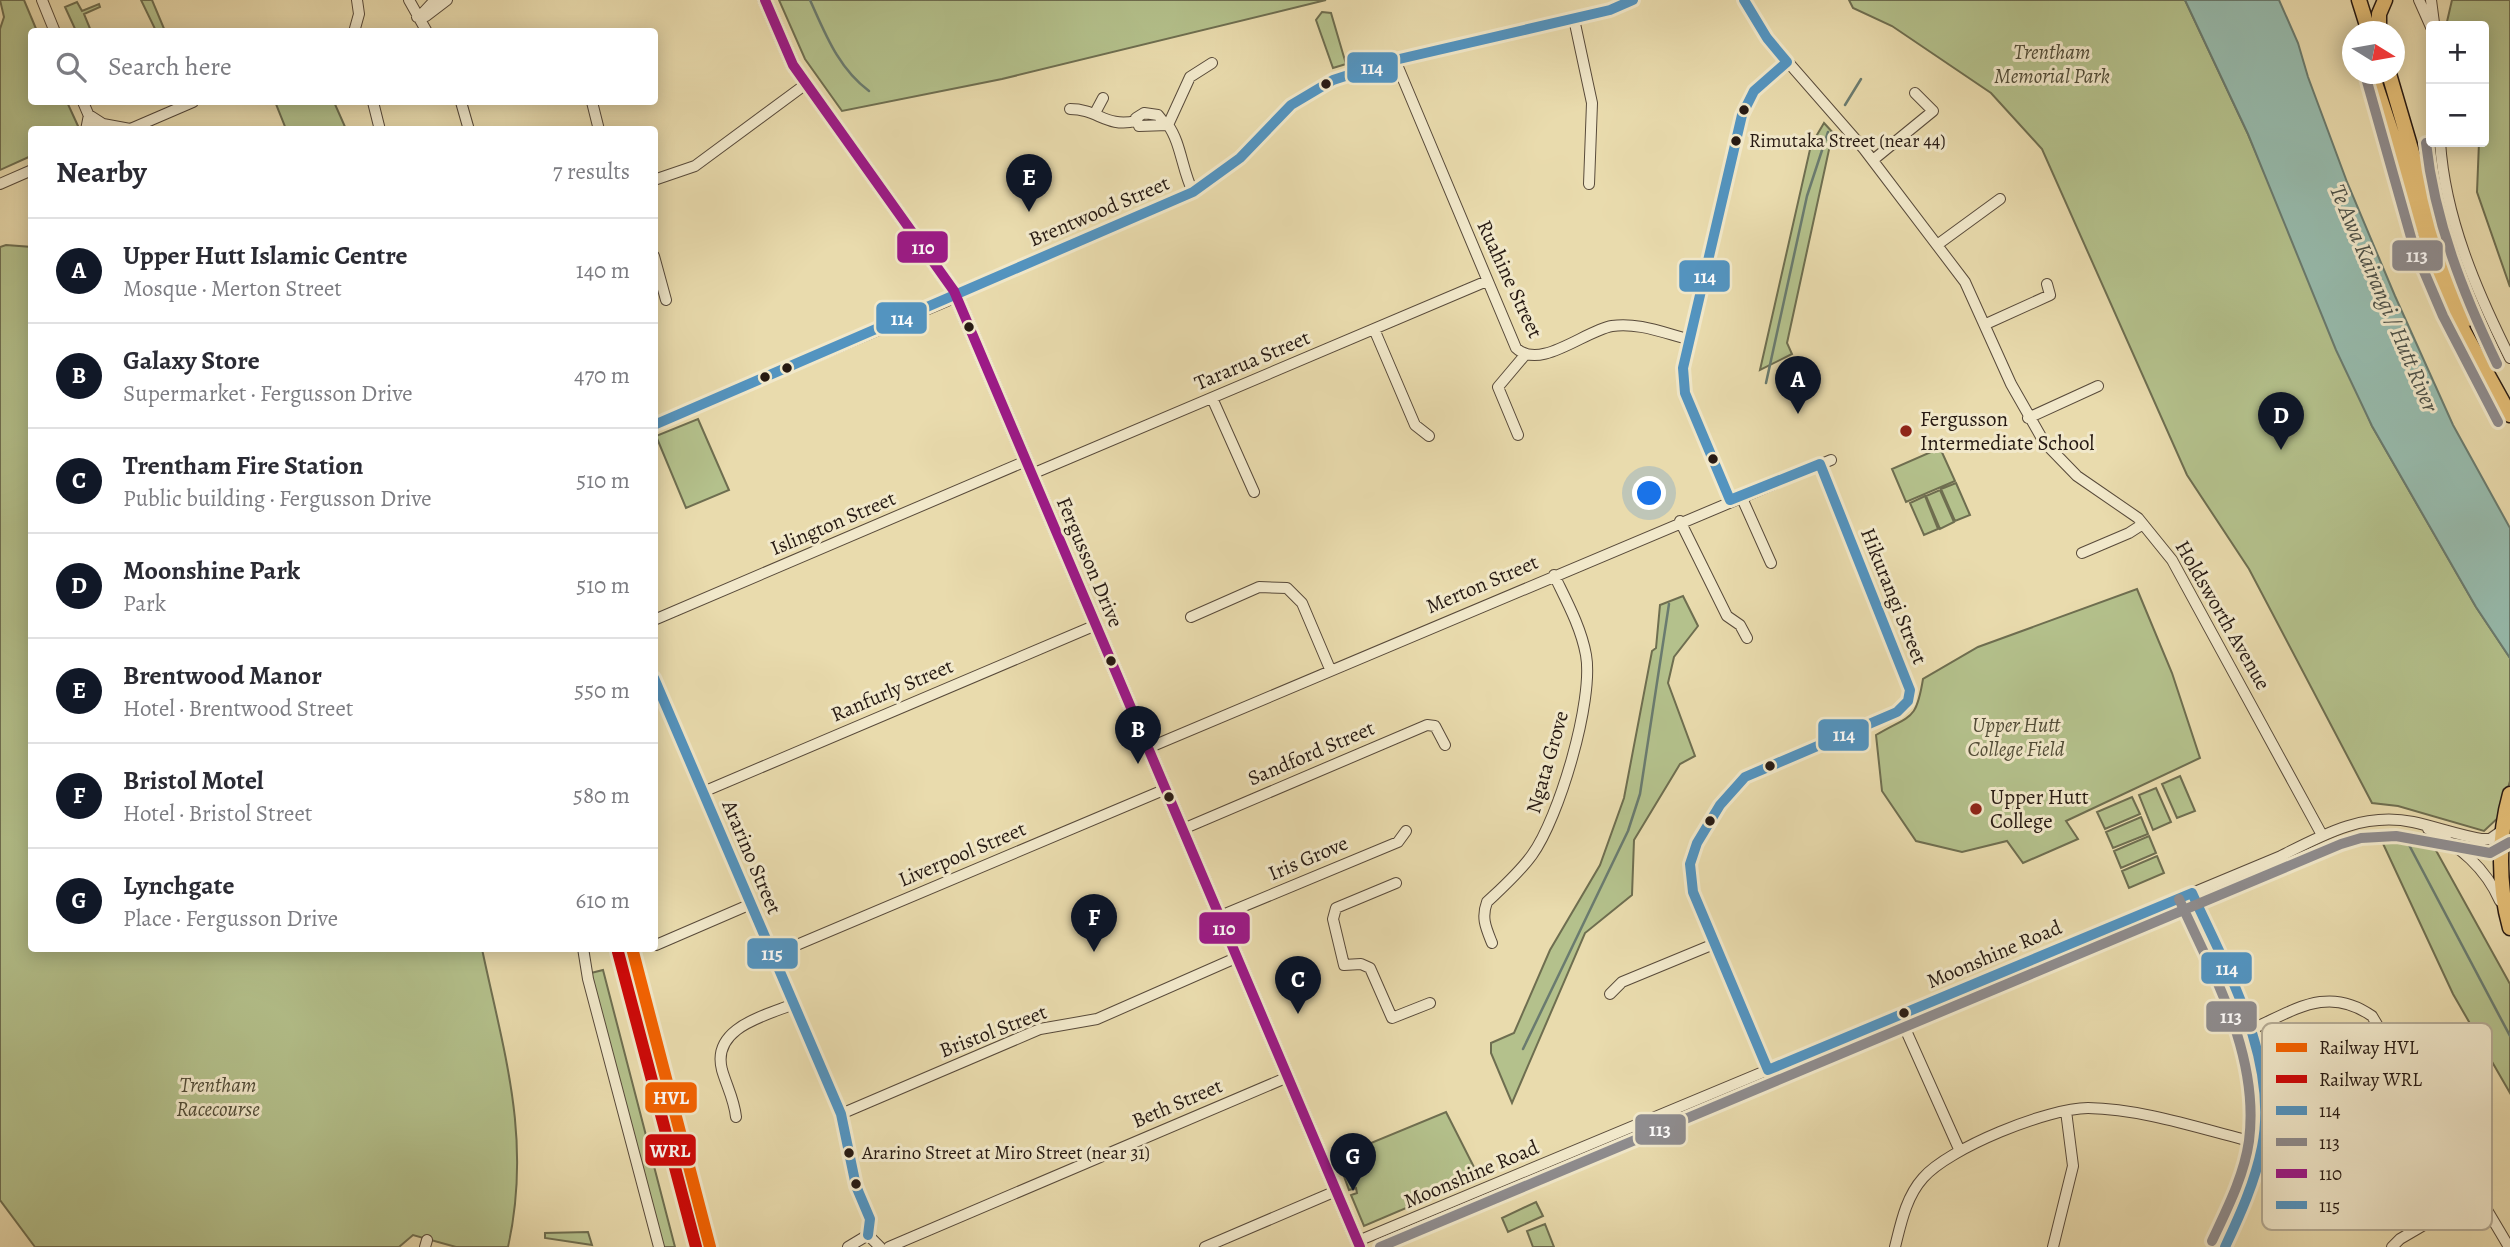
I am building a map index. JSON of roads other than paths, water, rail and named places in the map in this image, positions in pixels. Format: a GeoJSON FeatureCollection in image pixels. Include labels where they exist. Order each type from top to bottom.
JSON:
{"type":"FeatureCollection","features":[{"type":"Feature","properties":{"kind":"highway"},"geometry":{"type":"LineString","coordinates":[[2350,0],[2356,21]]}},
{"type":"Feature","properties":{"kind":"highway"},"geometry":{"type":"LineString","coordinates":[[2359,0],[2366,21]]}},
{"type":"Feature","properties":{"kind":"highway"},"geometry":{"type":"LineString","coordinates":[[2368,0],[2375,21]]}},
{"type":"Feature","properties":{"kind":"highway"},"geometry":{"type":"LineString","coordinates":[[2379,21],[2385,0]]}},
{"type":"Feature","properties":{"kind":"highway"},"geometry":{"type":"LineString","coordinates":[[2375,84],[2438,272],[2464,332],[2510,415]]}},
{"type":"Feature","properties":{"kind":"highway"},"geometry":{"type":"LineString","coordinates":[[2383,84],[2402,166]]}},
{"type":"Feature","properties":{"kind":"highway"},"geometry":{"type":"LineString","coordinates":[[2392,84],[2438,241],[2499,395]]}},
{"type":"Feature","properties":{"kind":"highway"},"geometry":{"type":"LineString","coordinates":[[2508,921],[2502,874],[2503,830],[2510,794]]}},
{"type":"Feature","properties":{"kind":"highway"},"geometry":{"type":"LineString","coordinates":[[2510,848],[2510,858]]}},
{"type":"Feature","properties":{"kind":"main road","name":"Fergusson Drive"},"geometry":{"type":"LineString","coordinates":[[765,0],[781,42],[806,84],[942,271],[956,296],[1359,1244]]}},
{"type":"Feature","properties":{"kind":"street"},"geometry":{"type":"LineString","coordinates":[[42,0],[53,28]]}},
{"type":"Feature","properties":{"kind":"street"},"geometry":{"type":"LineString","coordinates":[[355,28],[359,15],[357,0]]}},
{"type":"Feature","properties":{"kind":"street"},"geometry":{"type":"LineString","coordinates":[[409,0],[425,28]]}},
{"type":"Feature","properties":{"kind":"street"},"geometry":{"type":"LineString","coordinates":[[416,0],[427,0]]}},
{"type":"Feature","properties":{"kind":"street"},"geometry":{"type":"LineString","coordinates":[[419,16],[435,0]]}},
{"type":"Feature","properties":{"kind":"street"},"geometry":{"type":"LineString","coordinates":[[419,16],[426,16],[447,0]]}},
{"type":"Feature","properties":{"kind":"street","name":"Brentwood Street"},"geometry":{"type":"LineString","coordinates":[[658,423],[1193,192],[1240,158],[1282,112],[1300,98],[1355,71],[1574,19],[1633,0]]}},
{"type":"Feature","properties":{"kind":"street","name":"Holdsworth Avenue"},"geometry":{"type":"LineString","coordinates":[[1744,0],[1767,38],[1873,160],[1965,282],[2028,418],[2068,468],[2143,524],[2172,560],[2322,835]]}},
{"type":"Feature","properties":{"kind":"street"},"geometry":{"type":"LineString","coordinates":[[2419,0],[2430,21]]}},
{"type":"Feature","properties":{"kind":"street"},"geometry":{"type":"LineString","coordinates":[[2431,0],[2433,21]]}},
{"type":"Feature","properties":{"kind":"street"},"geometry":{"type":"LineString","coordinates":[[1574,19],[1592,103],[1589,184]]}},
{"type":"Feature","properties":{"kind":"street","name":"Ruahine Street"},"geometry":{"type":"LineString","coordinates":[[1395,61],[1513,342],[1525,355],[1543,355],[1611,326],[1630,325],[1688,339]]}},
{"type":"Feature","properties":{"kind":"street"},"geometry":{"type":"LineString","coordinates":[[1730,500],[1685,393],[1683,368],[1744,109],[1754,91],[1787,62]]}},
{"type":"Feature","properties":{"kind":"street"},"geometry":{"type":"LineString","coordinates":[[1070,109],[1096,113],[1113,123],[1136,121],[1139,126],[1162,127],[1167,125],[1190,77],[1212,63]]}},
{"type":"Feature","properties":{"kind":"street"},"geometry":{"type":"LineString","coordinates":[[658,179],[695,166],[806,84]]}},
{"type":"Feature","properties":{"kind":"street"},"geometry":{"type":"LineString","coordinates":[[1873,160],[1933,111],[1915,93]]}},
{"type":"Feature","properties":{"kind":"street"},"geometry":{"type":"LineString","coordinates":[[1096,113],[1103,98]]}},
{"type":"Feature","properties":{"kind":"street"},"geometry":{"type":"LineString","coordinates":[[84,105],[93,126]]}},
{"type":"Feature","properties":{"kind":"street"},"geometry":{"type":"LineString","coordinates":[[136,126],[186,105]]}},
{"type":"Feature","properties":{"kind":"street"},"geometry":{"type":"LineString","coordinates":[[374,105],[379,126]]}},
{"type":"Feature","properties":{"kind":"street"},"geometry":{"type":"LineString","coordinates":[[462,105],[467,126]]}},
{"type":"Feature","properties":{"kind":"street"},"geometry":{"type":"LineString","coordinates":[[593,105],[598,126]]}},
{"type":"Feature","properties":{"kind":"street"},"geometry":{"type":"LineString","coordinates":[[89,115],[103,124],[113,126]]}},
{"type":"Feature","properties":{"kind":"street"},"geometry":{"type":"LineString","coordinates":[[87,126],[89,115]]}},
{"type":"Feature","properties":{"kind":"street"},"geometry":{"type":"LineString","coordinates":[[1167,125],[1177,141],[1182,171],[1193,192]]}},
{"type":"Feature","properties":{"kind":"street"},"geometry":{"type":"LineString","coordinates":[[2441,147],[2444,180],[2455,228],[2510,358]]}},
{"type":"Feature","properties":{"kind":"street"},"geometry":{"type":"LineString","coordinates":[[0,184],[28,172]]}},
{"type":"Feature","properties":{"kind":"street"},"geometry":{"type":"LineString","coordinates":[[1937,245],[2000,199]]}},
{"type":"Feature","properties":{"kind":"street"},"geometry":{"type":"LineString","coordinates":[[658,271],[666,300]]}},
{"type":"Feature","properties":{"kind":"street","name":"Tararua Street"},"geometry":{"type":"LineString","coordinates":[[1032,474],[1487,281]]}},
{"type":"Feature","properties":{"kind":"street"},"geometry":{"type":"LineString","coordinates":[[1986,324],[2050,295],[2047,284]]}},
{"type":"Feature","properties":{"kind":"street"},"geometry":{"type":"LineString","coordinates":[[1374,329],[1415,425],[1429,436]]}},
{"type":"Feature","properties":{"kind":"street"},"geometry":{"type":"LineString","coordinates":[[1518,435],[1497,387],[1525,355]]}},
{"type":"Feature","properties":{"kind":"street"},"geometry":{"type":"LineString","coordinates":[[2028,418],[2098,386]]}},
{"type":"Feature","properties":{"kind":"street"},"geometry":{"type":"LineString","coordinates":[[1212,398],[1254,492]]}},
{"type":"Feature","properties":{"kind":"street","name":"Merton Street"},"geometry":{"type":"LineString","coordinates":[[1149,748],[1680,521],[1831,460]]}},
{"type":"Feature","properties":{"kind":"street","name":"Islington Street"},"geometry":{"type":"LineString","coordinates":[[658,618],[1026,461]]}},
{"type":"Feature","properties":{"kind":"street","name":"Hikurangi Street"},"geometry":{"type":"LineString","coordinates":[[1768,1070],[1693,892],[1690,864],[1693,853],[1728,794],[1745,777],[1897,712],[1908,701],[1908,678],[1820,464]]}},
{"type":"Feature","properties":{"kind":"street"},"geometry":{"type":"LineString","coordinates":[[1741,496],[1771,563]]}},
{"type":"Feature","properties":{"kind":"street"},"geometry":{"type":"LineString","coordinates":[[1680,521],[1727,616],[1740,625],[1747,638]]}},
{"type":"Feature","properties":{"kind":"street"},"geometry":{"type":"LineString","coordinates":[[2082,553],[2129,533],[2143,524]]}},
{"type":"Feature","properties":{"kind":"street","name":"Ngata Grove"},"geometry":{"type":"LineString","coordinates":[[1492,943],[1484,922],[1487,902],[1532,855],[1550,823],[1559,801],[1587,691],[1586,654],[1578,626],[1554,575]]}},
{"type":"Feature","properties":{"kind":"street"},"geometry":{"type":"LineString","coordinates":[[1191,617],[1259,587],[1287,588],[1302,603],[1330,669]]}},
{"type":"Feature","properties":{"kind":"street","name":"Ranfurly Street"},"geometry":{"type":"LineString","coordinates":[[703,792],[1096,625]]}},
{"type":"Feature","properties":{"kind":"street","name":"Ararino Street"},"geometry":{"type":"LineString","coordinates":[[658,686],[841,1114],[856,1186],[870,1219],[868,1235]]}},
{"type":"Feature","properties":{"kind":"street","name":"Sandford Street"},"geometry":{"type":"LineString","coordinates":[[1183,829],[1427,725],[1440,730],[1445,745]]}},
{"type":"Feature","properties":{"kind":"street","name":"Liverpool Street"},"geometry":{"type":"LineString","coordinates":[[773,955],[1166,789]]}},
{"type":"Feature","properties":{"kind":"street","name":"Moonshine Road"},"geometry":{"type":"LineString","coordinates":[[1359,1244],[2322,835],[2371,819],[2415,822],[2481,839],[2490,839],[2503,830]]}},
{"type":"Feature","properties":{"kind":"street","name":"Moonshine Road"},"geometry":{"type":"LineString","coordinates":[[2415,822],[2454,844],[2476,863],[2496,891],[2508,921]]}},
{"type":"Feature","properties":{"kind":"street","name":"Iris Grove"},"geometry":{"type":"LineString","coordinates":[[1220,916],[1398,842],[1406,831]]}},
{"type":"Feature","properties":{"kind":"street"},"geometry":{"type":"LineString","coordinates":[[1396,883],[1336,908],[1333,919],[1344,965],[1361,964],[1370,968],[1392,1018],[1430,1003]]}},
{"type":"Feature","properties":{"kind":"street"},"geometry":{"type":"LineString","coordinates":[[2192,892],[2252,1029],[2262,1082]]}},
{"type":"Feature","properties":{"kind":"street"},"geometry":{"type":"LineString","coordinates":[[658,944],[751,904]]}},
{"type":"Feature","properties":{"kind":"street"},"geometry":{"type":"LineString","coordinates":[[1610,994],[1622,982],[1714,944]]}},
{"type":"Feature","properties":{"kind":"street"},"geometry":{"type":"LineString","coordinates":[[584,952],[588,979],[659,1247]]}},
{"type":"Feature","properties":{"kind":"street","name":"Bristol Street"},"geometry":{"type":"LineString","coordinates":[[841,1114],[1040,1029],[1097,1018],[1238,957]]}},
{"type":"Feature","properties":{"kind":"street"},"geometry":{"type":"LineString","coordinates":[[2267,1023],[2323,1000],[2350,1004],[2372,1016],[2376,1023]]}},
{"type":"Feature","properties":{"kind":"street"},"geometry":{"type":"LineString","coordinates":[[736,1117],[734,1099],[722,1070],[724,1042],[742,1026],[794,1003]]}},
{"type":"Feature","properties":{"kind":"street"},"geometry":{"type":"LineString","coordinates":[[1899,1015],[1959,1149]]}},
{"type":"Feature","properties":{"kind":"street"},"geometry":{"type":"LineString","coordinates":[[2252,1029],[2262,1025]]}},
{"type":"Feature","properties":{"kind":"street","name":"Beth Street"},"geometry":{"type":"LineString","coordinates":[[889,1247],[1288,1077]]}},
{"type":"Feature","properties":{"kind":"street"},"geometry":{"type":"LineString","coordinates":[[1895,1247],[1908,1202],[1922,1179],[1959,1149],[2066,1111],[2088,1108],[2140,1115],[2262,1144],[2253,1183],[2225,1247]]}},
{"type":"Feature","properties":{"kind":"street"},"geometry":{"type":"LineString","coordinates":[[2053,1247],[2073,1166],[2066,1111]]}},
{"type":"Feature","properties":{"kind":"street"},"geometry":{"type":"LineString","coordinates":[[1205,1247],[1336,1191]]}},
{"type":"Feature","properties":{"kind":"street"},"geometry":{"type":"LineString","coordinates":[[2492,1219],[2509,1247]]}},
{"type":"Feature","properties":{"kind":"street"},"geometry":{"type":"LineString","coordinates":[[2392,1247],[2415,1230]]}},
{"type":"Feature","properties":{"kind":"street"},"geometry":{"type":"LineString","coordinates":[[848,1247],[868,1235],[880,1247]]}},
{"type":"Feature","properties":{"kind":"water","name":"Te Awa Kairangi / Hutt River"},"geometry":{"type":"Polygon","coordinates":[[[2185,0],[2279,0],[2298,43],[2347,182],[2395,296],[2453,425],[2510,528],[2510,658],[2476,607],[2372,426],[2336,350],[2248,134],[2185,0]]]}},
{"type":"Feature","properties":{"kind":"waterway"},"geometry":{"type":"LineString","coordinates":[[810,0],[841,61],[869,91]]}},
{"type":"Feature","properties":{"kind":"waterway"},"geometry":{"type":"LineString","coordinates":[[1845,105],[1861,79]]}},
{"type":"Feature","properties":{"kind":"waterway"},"geometry":{"type":"LineString","coordinates":[[1766,383],[1807,196],[1828,132]]}},
{"type":"Feature","properties":{"kind":"waterway"},"geometry":{"type":"LineString","coordinates":[[1523,1049],[1628,831],[1640,794],[1669,604]]}},
{"type":"Feature","properties":{"kind":"waterway"},"geometry":{"type":"LineString","coordinates":[[2408,843],[2510,1036]]}},
{"type":"Feature","properties":{"kind":"railway"},"geometry":{"type":"LineString","coordinates":[[626,952],[703,1247]]}},
{"type":"Feature","properties":{"kind":"rail line","name":"WRL"},"geometry":{"type":"LineString","coordinates":[[618,952],[696,1247]]}},
{"type":"Feature","properties":{"kind":"rail line","name":"HVL"},"geometry":{"type":"LineString","coordinates":[[633,952],[710,1247]]}},
{"type":"Feature","properties":{"kind":"place","name":"Rimutaka Street (near 44)"},"geometry":{"type":"Point","coordinates":[1736,141]}},
{"type":"Feature","properties":{"kind":"place","name":"Brentwood Manor"},"geometry":{"type":"Point","coordinates":[1029,212]}},
{"type":"Feature","properties":{"kind":"place","name":"Upper Hutt Islamic Centre"},"geometry":{"type":"Point","coordinates":[1798,414]}},
{"type":"Feature","properties":{"kind":"place","name":"Fergusson Intermediate School"},"geometry":{"type":"Point","coordinates":[1906,431]}},
{"type":"Feature","properties":{"kind":"place","name":"Moonshine Park"},"geometry":{"type":"Point","coordinates":[2281,450]}},
{"type":"Feature","properties":{"kind":"place","name":"Galaxy Store"},"geometry":{"type":"Point","coordinates":[1138,764]}},
{"type":"Feature","properties":{"kind":"place","name":"Upper Hutt College"},"geometry":{"type":"Point","coordinates":[1976,809]}},
{"type":"Feature","properties":{"kind":"place","name":"Bristol Motel"},"geometry":{"type":"Point","coordinates":[1094,952]}},
{"type":"Feature","properties":{"kind":"place","name":"Trentham Fire Station"},"geometry":{"type":"Point","coordinates":[1298,1014]}},
{"type":"Feature","properties":{"kind":"place","name":"Ararino Street at Miro Street (near 31)"},"geometry":{"type":"Point","coordinates":[849,1153]}},
{"type":"Feature","properties":{"kind":"place","name":"Lynchgate"},"geometry":{"type":"Point","coordinates":[1353,1191]}},
{"type":"Feature","properties":{"kind":"park label","name":"Trentham Memorial Park"},"geometry":{"type":"Point","coordinates":[2052,64]}},
{"type":"Feature","properties":{"kind":"park label","name":"Upper Hutt College Field"},"geometry":{"type":"Point","coordinates":[2016,737]}},
{"type":"Feature","properties":{"kind":"park label","name":"Trentham Racecourse"},"geometry":{"type":"Point","coordinates":[218,1097]}}]}
